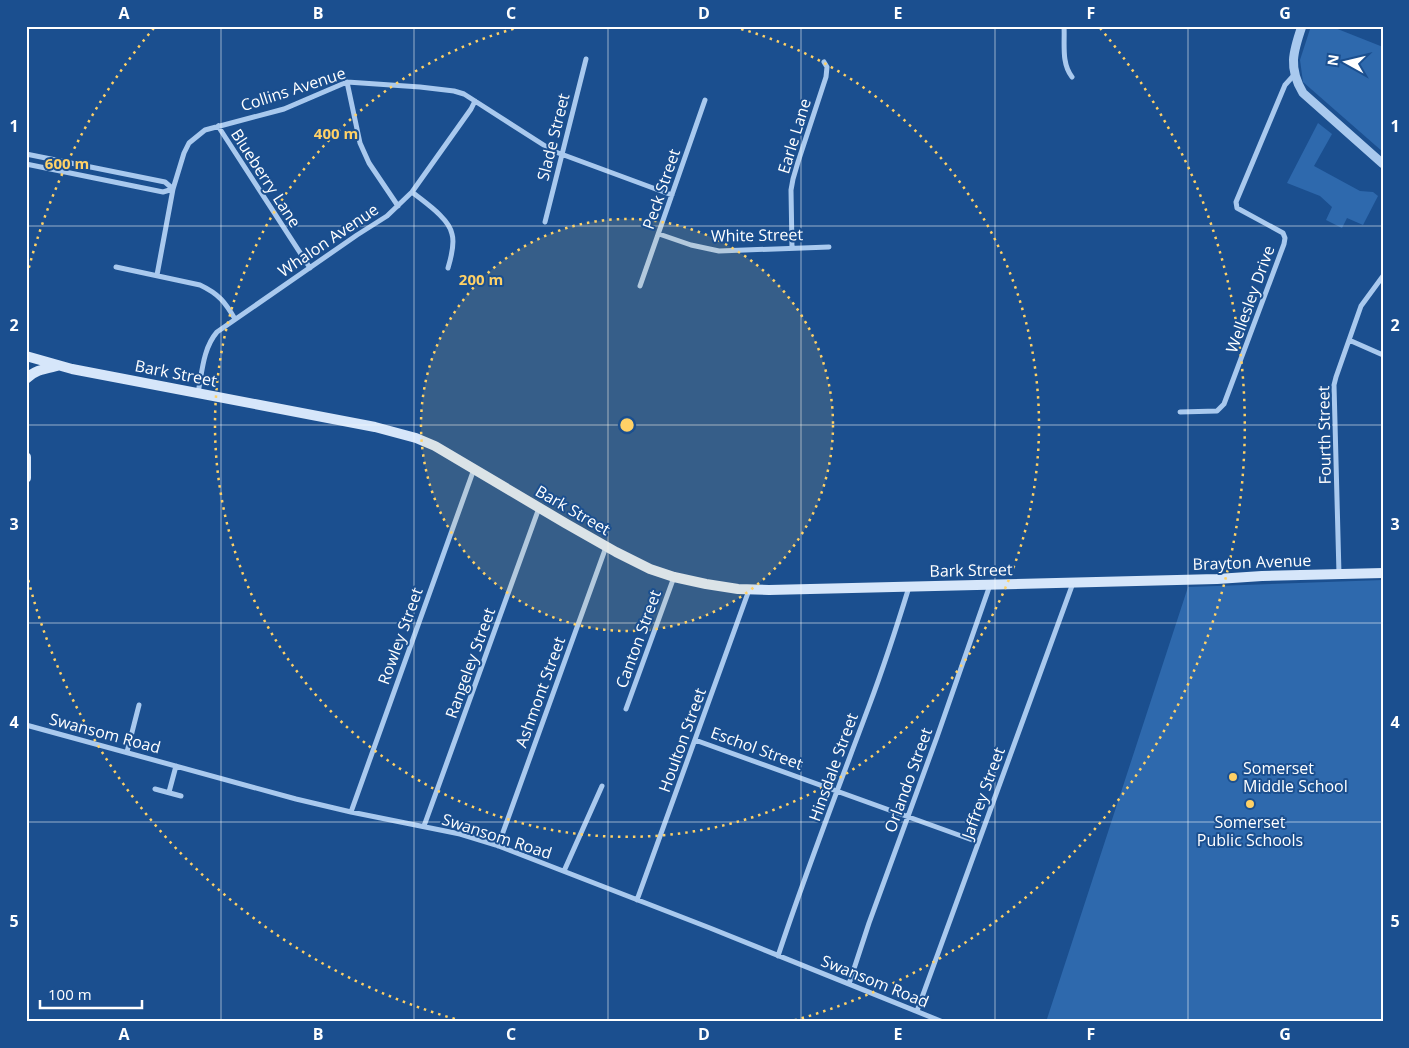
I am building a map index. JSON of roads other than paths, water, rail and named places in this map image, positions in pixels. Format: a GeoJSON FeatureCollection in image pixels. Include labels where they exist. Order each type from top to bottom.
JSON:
{"type":"FeatureCollection","features":[{"type":"Feature","properties":{"kind":"main road","name":"Bark Street"},"geometry":{"type":"LineString","coordinates":[[26,356],[59,366],[390,431],[416,438],[435,446],[606,547],[650,569],[674,577],[717,586],[750,590],[1121,582]]}},
{"type":"Feature","properties":{"kind":"main road"},"geometry":{"type":"LineString","coordinates":[[26,379],[38,370],[59,366]]}},
{"type":"Feature","properties":{"kind":"main road"},"geometry":{"type":"LineString","coordinates":[[26,457],[26,478]]}},
{"type":"Feature","properties":{"kind":"main road","name":"Brayton Avenue"},"geometry":{"type":"LineString","coordinates":[[1121,582],[1383,573]]}},
{"type":"Feature","properties":{"kind":"street"},"geometry":{"type":"LineString","coordinates":[[1064,26],[1065,62],[1067,70],[1072,77]]}},
{"type":"Feature","properties":{"kind":"street"},"geometry":{"type":"LineString","coordinates":[[1302,26],[1294,52],[1294,61],[1296,81],[1303,93],[1383,164]]}},
{"type":"Feature","properties":{"kind":"street","name":"Slade Street"},"geometry":{"type":"LineString","coordinates":[[545,222],[586,59]]}},
{"type":"Feature","properties":{"kind":"street","name":"Earle Lane"},"geometry":{"type":"LineString","coordinates":[[792,248],[793,179],[826,77],[827,67],[824,62]]}},
{"type":"Feature","properties":{"kind":"street","name":"Wellesley Drive"},"geometry":{"type":"LineString","coordinates":[[1180,412],[1217,411],[1224,404],[1284,244],[1285,238],[1283,234],[1237,208],[1236,202],[1285,86],[1295,74]]}},
{"type":"Feature","properties":{"kind":"street"},"geometry":{"type":"LineString","coordinates":[[347,82],[360,143],[370,163],[398,206]]}},
{"type":"Feature","properties":{"kind":"street","name":"Collins Avenue"},"geometry":{"type":"LineString","coordinates":[[157,275],[173,189],[184,152],[189,143],[205,130],[284,109],[347,82],[454,91],[464,94],[553,151],[672,195]]}},
{"type":"Feature","properties":{"kind":"street","name":"Whalon Avenue"},"geometry":{"type":"LineString","coordinates":[[198,393],[202,368],[210,342],[217,332],[387,216],[412,192],[471,109],[475,100]]}},
{"type":"Feature","properties":{"kind":"street","name":"Peck Street"},"geometry":{"type":"LineString","coordinates":[[640,286],[705,100]]}},
{"type":"Feature","properties":{"kind":"street","name":"Blueberry Lane"},"geometry":{"type":"LineString","coordinates":[[218,126],[310,268]]}},
{"type":"Feature","properties":{"kind":"street"},"geometry":{"type":"LineString","coordinates":[[26,154],[165,182],[173,189]]}},
{"type":"Feature","properties":{"kind":"street"},"geometry":{"type":"LineString","coordinates":[[26,164],[163,192],[173,189]]}},
{"type":"Feature","properties":{"kind":"street"},"geometry":{"type":"LineString","coordinates":[[412,192],[450,226],[453,235],[448,268]]}},
{"type":"Feature","properties":{"kind":"street","name":"White Street"},"geometry":{"type":"LineString","coordinates":[[658,234],[691,245],[719,251],[828,247]]}},
{"type":"Feature","properties":{"kind":"street"},"geometry":{"type":"LineString","coordinates":[[116,267],[200,285],[213,292],[225,303],[235,319]]}},
{"type":"Feature","properties":{"kind":"street","name":"Fourth Street"},"geometry":{"type":"LineString","coordinates":[[1338,574],[1334,385],[1361,306],[1383,276]]}},
{"type":"Feature","properties":{"kind":"street"},"geometry":{"type":"LineString","coordinates":[[1349,340],[1383,355]]}},
{"type":"Feature","properties":{"kind":"street","name":"Rowley Street"},"geometry":{"type":"LineString","coordinates":[[351,812],[474,469]]}},
{"type":"Feature","properties":{"kind":"street","name":"Rangeley Street"},"geometry":{"type":"LineString","coordinates":[[424,826],[539,508]]}},
{"type":"Feature","properties":{"kind":"street","name":"Ashmont Street"},"geometry":{"type":"LineString","coordinates":[[498,846],[606,547]]}},
{"type":"Feature","properties":{"kind":"street","name":"Canton Street"},"geometry":{"type":"LineString","coordinates":[[626,709],[674,577]]}},
{"type":"Feature","properties":{"kind":"street","name":"Jaffrey Street"},"geometry":{"type":"LineString","coordinates":[[917,1012],[1072,583]]}},
{"type":"Feature","properties":{"kind":"street","name":"Orlando Street"},"geometry":{"type":"LineString","coordinates":[[849,984],[990,585]]}},
{"type":"Feature","properties":{"kind":"street","name":"Hinsdale Street"},"geometry":{"type":"LineString","coordinates":[[778,956],[910,586]]}},
{"type":"Feature","properties":{"kind":"street","name":"Houlton Street"},"geometry":{"type":"LineString","coordinates":[[637,900],[750,590]]}},
{"type":"Feature","properties":{"kind":"street"},"geometry":{"type":"LineString","coordinates":[[127,752],[139,705]]}},
{"type":"Feature","properties":{"kind":"street","name":"Swansom Road"},"geometry":{"type":"LineString","coordinates":[[26,725],[296,799],[424,826],[498,846],[943,1022]]}},
{"type":"Feature","properties":{"kind":"street","name":"Eschol Street"},"geometry":{"type":"LineString","coordinates":[[695,740],[978,842]]}},
{"type":"Feature","properties":{"kind":"street"},"geometry":{"type":"LineString","coordinates":[[168,792],[176,766]]}},
{"type":"Feature","properties":{"kind":"street"},"geometry":{"type":"LineString","coordinates":[[564,871],[602,786]]}},
{"type":"Feature","properties":{"kind":"street"},"geometry":{"type":"LineString","coordinates":[[155,788],[181,796]]}},
{"type":"Feature","properties":{"kind":"place","name":"Somerset Middle School"},"geometry":{"type":"Point","coordinates":[1233,777]}},
{"type":"Feature","properties":{"kind":"place","name":"Somerset Public Schools"},"geometry":{"type":"Point","coordinates":[1250,804]}}]}
